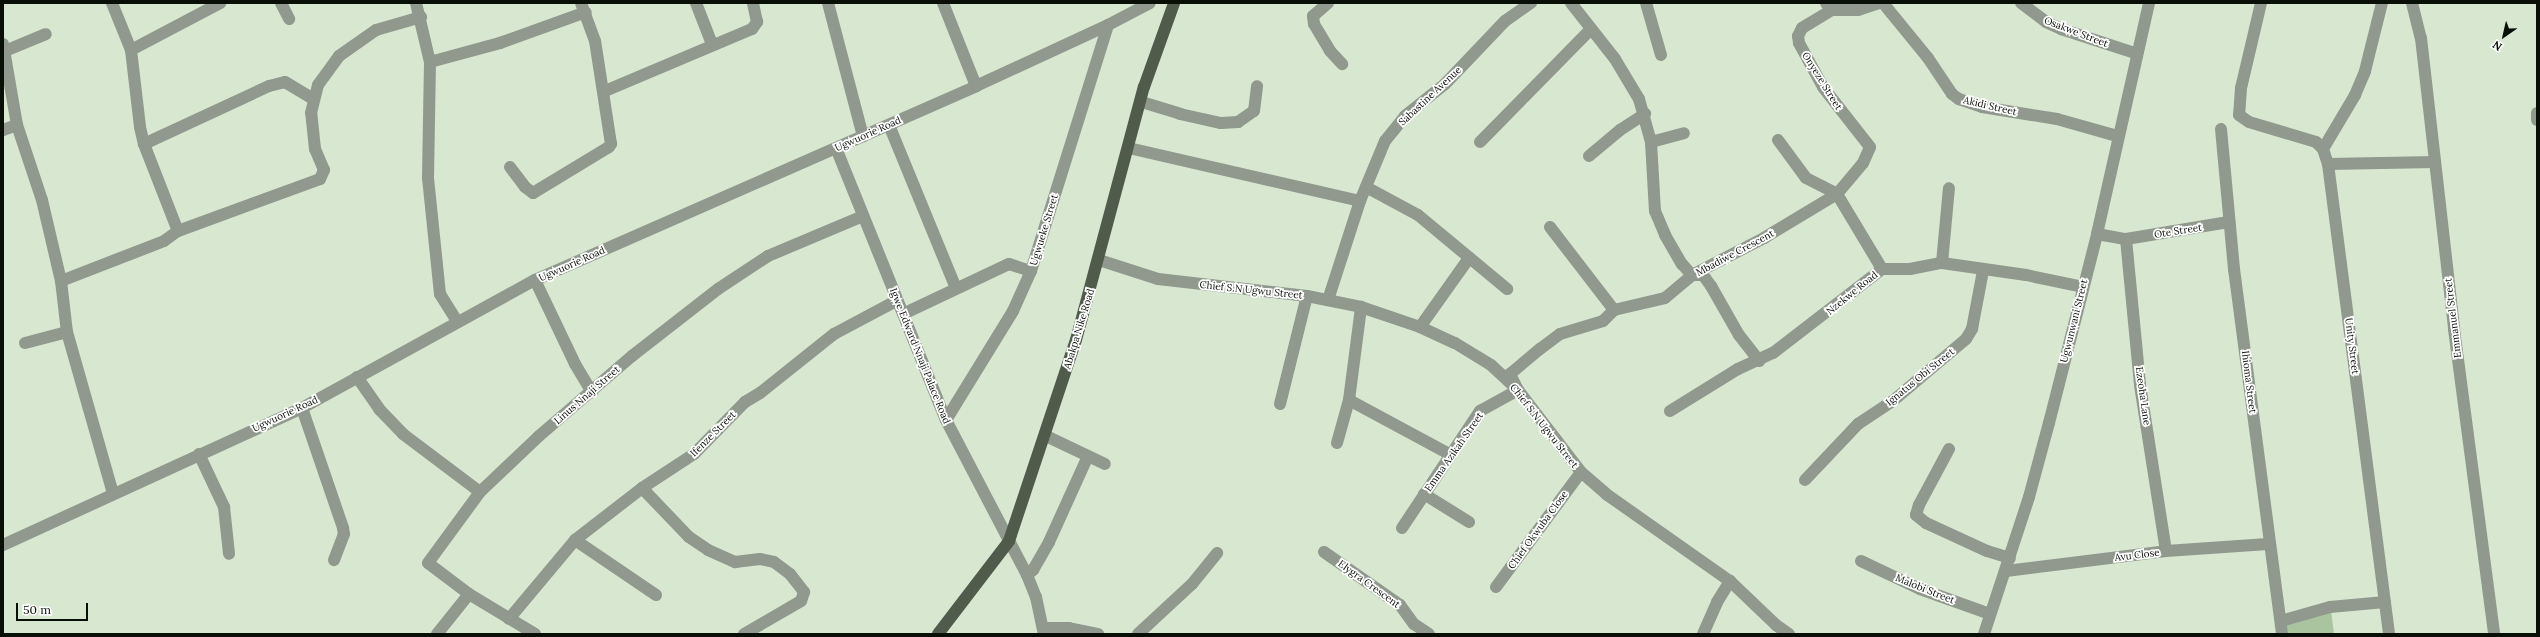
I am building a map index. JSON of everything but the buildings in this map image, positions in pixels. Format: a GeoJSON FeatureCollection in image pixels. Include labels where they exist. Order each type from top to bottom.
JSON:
{"type":"FeatureCollection","features":[{"type":"Feature","properties":{"kind":"main road","name":"Abakpa Nike Road"},"geometry":{"type":"LineString","coordinates":[[1102,261],[1144,87],[1174,3]]}},
{"type":"Feature","properties":{"kind":"main road","name":"Abakpa Nike Road"},"geometry":{"type":"LineString","coordinates":[[946,634],[1014,548],[1102,261],[1133,149],[1149,84],[1181,3]]}},
{"type":"Feature","properties":{"kind":"main road","name":"Abakpa Nike Road"},"geometry":{"type":"LineString","coordinates":[[938,634],[1014,548]]}},
{"type":"Feature","properties":{"kind":"street"},"geometry":{"type":"LineString","coordinates":[[112,3],[131,50],[140,127],[144,144],[178,231]]}},
{"type":"Feature","properties":{"kind":"street"},"geometry":{"type":"LineString","coordinates":[[281,3],[289,19]]}},
{"type":"Feature","properties":{"kind":"street"},"geometry":{"type":"LineString","coordinates":[[416,3],[421,17],[430,62],[428,178],[440,294],[457,321]]}},
{"type":"Feature","properties":{"kind":"street"},"geometry":{"type":"LineString","coordinates":[[696,3],[712,44]]}},
{"type":"Feature","properties":{"kind":"street"},"geometry":{"type":"LineString","coordinates":[[605,91],[712,44],[752,29],[757,22],[753,3]]}},
{"type":"Feature","properties":{"kind":"street"},"geometry":{"type":"LineString","coordinates":[[828,3],[863,136]]}},
{"type":"Feature","properties":{"kind":"street"},"geometry":{"type":"LineString","coordinates":[[943,3],[976,86]]}},
{"type":"Feature","properties":{"kind":"street","name":"Ugwuorie Road"},"geometry":{"type":"LineString","coordinates":[[3,545],[113,493],[302,408],[457,321],[535,280],[976,86],[1108,25],[1150,3]]}},
{"type":"Feature","properties":{"kind":"street"},"geometry":{"type":"LineString","coordinates":[[1328,3],[1313,16],[1314,24],[1330,52],[1342,64]]}},
{"type":"Feature","properties":{"kind":"street"},"geometry":{"type":"LineString","coordinates":[[1571,3],[1630,81],[1645,114],[1651,142],[1655,211],[1669,241],[1692,275],[1703,275],[1739,335],[1759,361]]}},
{"type":"Feature","properties":{"kind":"street"},"geometry":{"type":"LineString","coordinates":[[1646,3],[1661,55]]}},
{"type":"Feature","properties":{"kind":"street","name":"Akidi Street"},"geometry":{"type":"LineString","coordinates":[[1829,7],[1858,10],[1882,3],[1928,58],[1952,94],[1960,99],[1982,107],[2057,119],[2117,136]]}},
{"type":"Feature","properties":{"kind":"street","name":"Osakwe Street"},"geometry":{"type":"LineString","coordinates":[[2021,3],[2042,19],[2061,28],[2135,53]]}},
{"type":"Feature","properties":{"kind":"street","name":"Ugwunwani Street"},"geometry":{"type":"LineString","coordinates":[[1984,634],[2006,571],[2039,460],[2097,234],[2135,53],[2148,3]]}},
{"type":"Feature","properties":{"kind":"street"},"geometry":{"type":"LineString","coordinates":[[2261,3],[2241,88],[2239,115],[2249,122],[2316,142],[2324,149],[2355,96],[2364,71],[2382,3]]}},
{"type":"Feature","properties":{"kind":"street","name":"Emmanuel Street"},"geometry":{"type":"LineString","coordinates":[[2412,3],[2421,38],[2494,634]]}},
{"type":"Feature","properties":{"kind":"street"},"geometry":{"type":"LineString","coordinates":[[131,50],[218,4]]}},
{"type":"Feature","properties":{"kind":"street","name":"Sabastine Avenue"},"geometry":{"type":"LineString","coordinates":[[1328,300],[1360,201],[1385,141],[1405,116],[1445,84],[1522,5]]}},
{"type":"Feature","properties":{"kind":"street","name":"Onyeze Street"},"geometry":{"type":"LineString","coordinates":[[1829,7],[1802,28],[1798,36],[1799,43],[1823,87],[1870,147]]}},
{"type":"Feature","properties":{"kind":"street"},"geometry":{"type":"LineString","coordinates":[[430,62],[500,43],[584,8],[595,41],[605,91],[611,144],[609,147],[534,194],[525,187],[510,166]]}},
{"type":"Feature","properties":{"kind":"street"},"geometry":{"type":"LineString","coordinates":[[61,281],[164,241],[178,231],[320,179],[324,175],[313,136],[313,99],[322,79],[339,56],[376,30],[421,17]]}},
{"type":"Feature","properties":{"kind":"street","name":"Ugwueke Street"},"geometry":{"type":"LineString","coordinates":[[946,420],[1013,311],[1031,271],[1108,25]]}},
{"type":"Feature","properties":{"kind":"street"},"geometry":{"type":"LineString","coordinates":[[1480,142],[1591,29]]}},
{"type":"Feature","properties":{"kind":"street"},"geometry":{"type":"LineString","coordinates":[[46,34],[4,47],[17,125],[42,200],[61,281],[67,332],[113,493]]}},
{"type":"Feature","properties":{"kind":"street"},"geometry":{"type":"LineString","coordinates":[[144,144],[269,86],[285,82],[313,99]]}},
{"type":"Feature","properties":{"kind":"street"},"geometry":{"type":"LineString","coordinates":[[1145,103],[1180,114],[1221,123],[1238,122],[1254,111],[1257,86]]}},
{"type":"Feature","properties":{"kind":"street"},"geometry":{"type":"LineString","coordinates":[[1589,156],[1620,130],[1645,114]]}},
{"type":"Feature","properties":{"kind":"street"},"geometry":{"type":"LineString","coordinates":[[3,130],[17,125]]}},
{"type":"Feature","properties":{"kind":"street"},"geometry":{"type":"LineString","coordinates":[[889,125],[956,288]]}},
{"type":"Feature","properties":{"kind":"street","name":"Ihioma Street"},"geometry":{"type":"LineString","coordinates":[[2221,129],[2229,222],[2268,544],[2282,634]]}},
{"type":"Feature","properties":{"kind":"street"},"geometry":{"type":"LineString","coordinates":[[1651,142],[1684,133]]}},
{"type":"Feature","properties":{"kind":"street"},"geometry":{"type":"LineString","coordinates":[[1778,140],[1806,178],[1837,194],[1882,269]]}},
{"type":"Feature","properties":{"kind":"street","name":"Mbadiwe Crescent"},"geometry":{"type":"LineString","coordinates":[[1518,390],[1510,374],[1560,334],[1603,322],[1614,310],[1665,298],[1692,275],[1764,238],[1837,194],[1863,162],[1870,147]]}},
{"type":"Feature","properties":{"kind":"street","name":"Igwe Edward Nnaji Palace Road"},"geometry":{"type":"LineString","coordinates":[[836,148],[896,301],[903,314],[946,420],[1027,575],[1036,597],[1043,631]]}},
{"type":"Feature","properties":{"kind":"street"},"geometry":{"type":"LineString","coordinates":[[1133,149],[1360,201]]}},
{"type":"Feature","properties":{"kind":"street","name":"Unity Street"},"geometry":{"type":"LineString","coordinates":[[2324,149],[2328,164],[2389,634]]}},
{"type":"Feature","properties":{"kind":"street"},"geometry":{"type":"LineString","coordinates":[[2328,164],[2435,162]]}},
{"type":"Feature","properties":{"kind":"street"},"geometry":{"type":"LineString","coordinates":[[1366,187],[1418,215],[1441,231],[1469,258],[1507,289]]}},
{"type":"Feature","properties":{"kind":"street"},"geometry":{"type":"LineString","coordinates":[[1942,264],[1949,188]]}},
{"type":"Feature","properties":{"kind":"street","name":"Linus Nnaji Street"},"geometry":{"type":"LineString","coordinates":[[535,634],[468,594],[428,563],[480,492],[539,436],[592,392],[632,356],[718,289],[768,256],[863,216]]}},
{"type":"Feature","properties":{"kind":"street","name":"Ote Street"},"geometry":{"type":"LineString","coordinates":[[2097,234],[2126,239],[2229,222]]}},
{"type":"Feature","properties":{"kind":"street"},"geometry":{"type":"LineString","coordinates":[[1550,227],[1614,310]]}},
{"type":"Feature","properties":{"kind":"street","name":"Ezeoha Lane"},"geometry":{"type":"LineString","coordinates":[[2126,239],[2140,385],[2166,551]]}},
{"type":"Feature","properties":{"kind":"street"},"geometry":{"type":"LineString","coordinates":[[1420,327],[1469,258]]}},
{"type":"Feature","properties":{"kind":"street","name":"Chief S.N Ugwu Street"},"geometry":{"type":"LineString","coordinates":[[1102,261],[1158,279],[1307,296],[1361,307],[1420,327],[1455,343],[1491,365],[1518,390],[1580,472],[1606,494],[1730,581],[1776,625],[1789,634]]}},
{"type":"Feature","properties":{"kind":"street"},"geometry":{"type":"LineString","coordinates":[[903,314],[1009,264],[1031,271]]}},
{"type":"Feature","properties":{"kind":"street","name":"Nzekwe Road"},"geometry":{"type":"LineString","coordinates":[[1670,411],[1738,370],[1759,361],[1807,328],[1856,287],[1882,269],[1910,269],[1942,264],[1983,271],[2026,275],[2083,287]]}},
{"type":"Feature","properties":{"kind":"street","name":"Ignatus Obi Street"},"geometry":{"type":"LineString","coordinates":[[1805,480],[1858,424],[1894,400],[1966,340],[1972,329],[1983,271]]}},
{"type":"Feature","properties":{"kind":"street"},"geometry":{"type":"LineString","coordinates":[[535,280],[575,364],[592,392]]}},
{"type":"Feature","properties":{"kind":"street"},"geometry":{"type":"LineString","coordinates":[[1280,404],[1307,296]]}},
{"type":"Feature","properties":{"kind":"street","name":"Ifenze Street"},"geometry":{"type":"LineString","coordinates":[[509,619],[575,540],[642,488],[694,454],[745,402],[766,389],[834,334],[896,301]]}},
{"type":"Feature","properties":{"kind":"street"},"geometry":{"type":"LineString","coordinates":[[1337,443],[1349,400],[1361,307]]}},
{"type":"Feature","properties":{"kind":"street"},"geometry":{"type":"LineString","coordinates":[[25,342],[67,332]]}},
{"type":"Feature","properties":{"kind":"street"},"geometry":{"type":"LineString","coordinates":[[357,378],[379,409],[403,434],[480,492]]}},
{"type":"Feature","properties":{"kind":"street","name":"Emma Azikah Street"},"geometry":{"type":"LineString","coordinates":[[1402,528],[1480,411],[1518,390]]}},
{"type":"Feature","properties":{"kind":"street"},"geometry":{"type":"LineString","coordinates":[[1349,400],[1451,455]]}},
{"type":"Feature","properties":{"kind":"street"},"geometry":{"type":"LineString","coordinates":[[302,408],[343,528],[344,534],[334,560]]}},
{"type":"Feature","properties":{"kind":"street"},"geometry":{"type":"LineString","coordinates":[[1049,437],[1105,464]]}},
{"type":"Feature","properties":{"kind":"street"},"geometry":{"type":"LineString","coordinates":[[1949,449],[1919,504],[1916,515],[1932,526],[1987,551],[2010,558]]}},
{"type":"Feature","properties":{"kind":"street"},"geometry":{"type":"LineString","coordinates":[[199,454],[224,506],[229,554]]}},
{"type":"Feature","properties":{"kind":"street"},"geometry":{"type":"LineString","coordinates":[[1027,575],[1033,570],[1049,542],[1088,456]]}},
{"type":"Feature","properties":{"kind":"street","name":"Chief Okwuba Close"},"geometry":{"type":"LineString","coordinates":[[1496,587],[1580,472]]}},
{"type":"Feature","properties":{"kind":"street"},"geometry":{"type":"LineString","coordinates":[[642,488],[689,537],[708,550],[736,562],[760,559],[774,562],[790,574],[804,592],[801,601],[744,634]]}},
{"type":"Feature","properties":{"kind":"street"},"geometry":{"type":"LineString","coordinates":[[1424,494],[1469,522]]}},
{"type":"Feature","properties":{"kind":"street"},"geometry":{"type":"LineString","coordinates":[[575,540],[656,595]]}},
{"type":"Feature","properties":{"kind":"street","name":"Avu Close"},"geometry":{"type":"LineString","coordinates":[[2006,571],[2166,551],[2268,544]]}},
{"type":"Feature","properties":{"kind":"street","name":"Elygra Crescent"},"geometry":{"type":"LineString","coordinates":[[1324,552],[1400,605],[1411,629],[1430,634]]}},
{"type":"Feature","properties":{"kind":"street"},"geometry":{"type":"LineString","coordinates":[[1138,634],[1192,584],[1217,553]]}},
{"type":"Feature","properties":{"kind":"street","name":"Malobi Street"},"geometry":{"type":"LineString","coordinates":[[1861,561],[1920,589],[1990,614]]}},
{"type":"Feature","properties":{"kind":"street"},"geometry":{"type":"LineString","coordinates":[[1703,634],[1717,602],[1730,581]]}},
{"type":"Feature","properties":{"kind":"street"},"geometry":{"type":"LineString","coordinates":[[437,634],[468,594]]}},
{"type":"Feature","properties":{"kind":"street"},"geometry":{"type":"LineString","coordinates":[[2281,621],[2330,607],[2385,602]]}},
{"type":"Feature","properties":{"kind":"street"},"geometry":{"type":"LineString","coordinates":[[1043,631],[1069,628],[1098,634]]}},
{"type":"Feature","properties":{"kind":"green space"},"geometry":{"type":"Polygon","coordinates":[[[2331,610],[2334,634],[2288,634],[2285,616],[2331,610]]]}}]}
